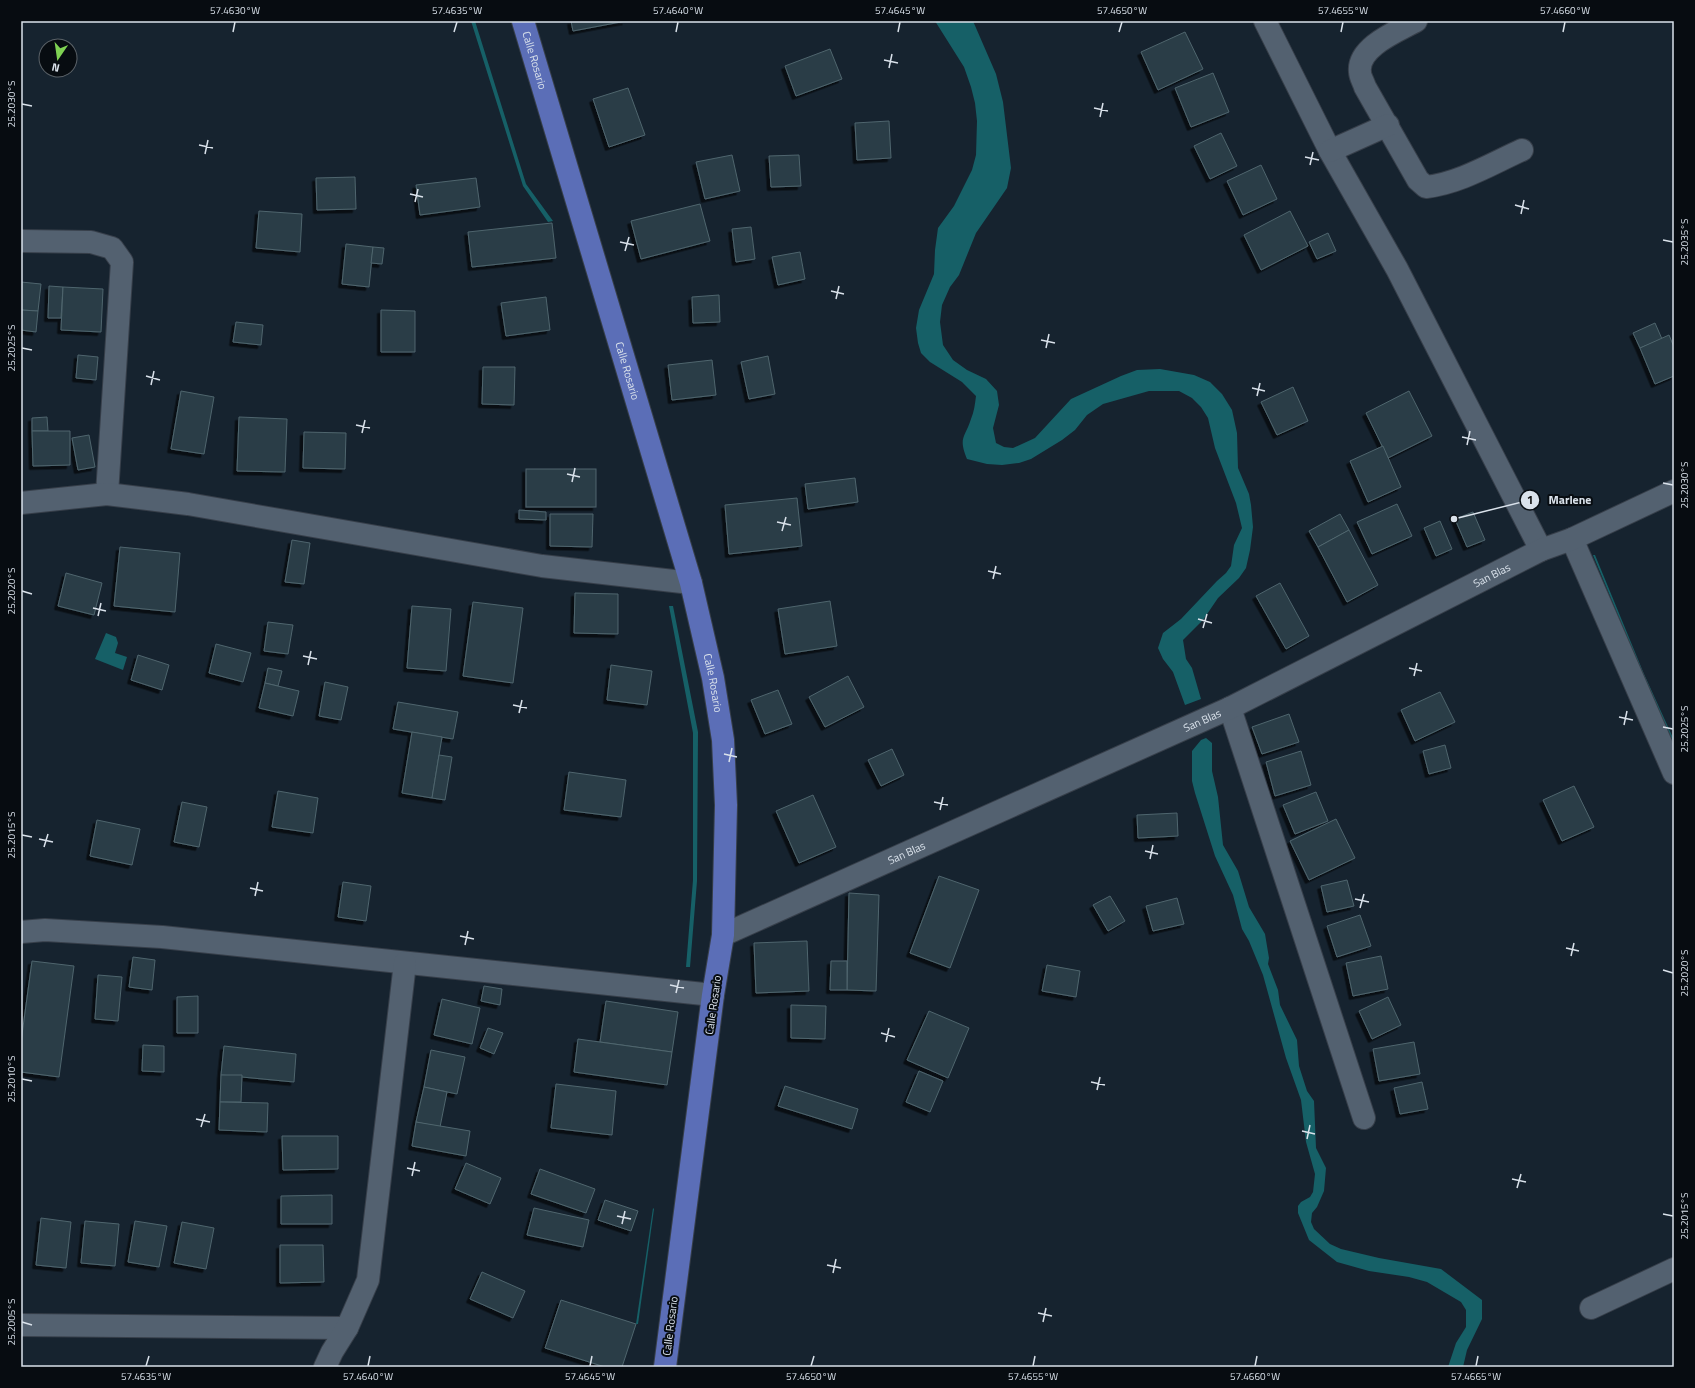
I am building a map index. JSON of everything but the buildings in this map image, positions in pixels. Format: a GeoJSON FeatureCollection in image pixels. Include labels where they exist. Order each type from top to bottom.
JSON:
{"type":"FeatureCollection","features":[{"type":"Feature","properties":{"kind":"main road","name":"Calle Rosario"},"geometry":{"type":"LineString","coordinates":[[522,21],[691,583],[713,678],[724,740],[726,805],[723,935],[713,995],[665,1367]]}},
{"type":"Feature","properties":{"kind":"street"},"geometry":{"type":"LineString","coordinates":[[1265,21],[1330,151],[1397,269],[1541,550]]}},
{"type":"Feature","properties":{"kind":"street"},"geometry":{"type":"LineString","coordinates":[[1416,21],[1376,43],[1362,60],[1360,72],[1365,87],[1418,180],[1426,187],[1454,182],[1522,150]]}},
{"type":"Feature","properties":{"kind":"street"},"geometry":{"type":"LineString","coordinates":[[1330,151],[1388,125]]}},
{"type":"Feature","properties":{"kind":"street"},"geometry":{"type":"LineString","coordinates":[[21,241],[91,242],[112,248],[122,262],[107,494]]}},
{"type":"Feature","properties":{"kind":"street","name":"San Blas"},"geometry":{"type":"LineString","coordinates":[[723,935],[1230,708],[1541,550],[1572,539],[1674,491]]}},
{"type":"Feature","properties":{"kind":"street"},"geometry":{"type":"LineString","coordinates":[[21,503],[107,494],[188,504],[542,566],[691,583]]}},
{"type":"Feature","properties":{"kind":"street"},"geometry":{"type":"LineString","coordinates":[[1572,539],[1674,773]]}},
{"type":"Feature","properties":{"kind":"street"},"geometry":{"type":"LineString","coordinates":[[1230,708],[1364,1118]]}},
{"type":"Feature","properties":{"kind":"street"},"geometry":{"type":"LineString","coordinates":[[21,932],[45,930],[162,936],[713,995]]}},
{"type":"Feature","properties":{"kind":"street"},"geometry":{"type":"LineString","coordinates":[[325,1367],[332,1352],[347,1328],[368,1280],[405,963]]}},
{"type":"Feature","properties":{"kind":"street"},"geometry":{"type":"LineString","coordinates":[[1591,1308],[1674,1269]]}},
{"type":"Feature","properties":{"kind":"street"},"geometry":{"type":"LineString","coordinates":[[21,1325],[347,1328]]}},
{"type":"Feature","properties":{"kind":"shaded area"},"geometry":{"type":"Polygon","coordinates":[[[471,21],[475,21],[526,184],[553,221],[548,222],[523,186],[471,21]]]}},
{"type":"Feature","properties":{"kind":"shaded area"},"geometry":{"type":"Polygon","coordinates":[[[935,21],[973,21],[996,74],[1003,102],[1011,168],[1007,188],[976,233],[959,275],[950,287],[942,305],[940,322],[943,345],[953,360],[967,370],[986,379],[997,391],[999,405],[993,428],[996,443],[1004,447],[1013,448],[1035,438],[1071,399],[1137,370],[1160,369],[1194,375],[1210,382],[1222,394],[1232,410],[1237,433],[1238,468],[1249,494],[1253,527],[1246,568],[1239,578],[1218,598],[1203,620],[1183,640],[1186,659],[1192,668],[1201,699],[1185,705],[1173,672],[1163,659],[1158,648],[1163,633],[1181,619],[1231,566],[1234,545],[1242,528],[1236,503],[1215,448],[1208,418],[1201,407],[1192,398],[1179,391],[1149,391],[1103,404],[1087,415],[1075,430],[1062,440],[1031,459],[1019,463],[1002,465],[987,464],[967,459],[963,446],[963,438],[973,414],[976,396],[962,382],[930,362],[921,353],[916,328],[919,310],[934,274],[938,228],[954,206],[972,170],[976,155],[977,121],[971,87],[964,67],[935,21]]]}},
{"type":"Feature","properties":{"kind":"shaded area"},"geometry":{"type":"Polygon","coordinates":[[[1593,555],[1595,555],[1644,674],[1674,740],[1674,745],[1643,675],[1593,555]]]}},
{"type":"Feature","properties":{"kind":"shaded area"},"geometry":{"type":"Polygon","coordinates":[[[669,606],[673,606],[698,732],[697,881],[690,967],[686,967],[693,880],[693,733],[669,606]]]}},
{"type":"Feature","properties":{"kind":"shaded area"},"geometry":{"type":"Polygon","coordinates":[[[106,633],[116,637],[118,643],[115,653],[127,657],[123,670],[95,659],[106,633]]]}},
{"type":"Feature","properties":{"kind":"shaded area"},"geometry":{"type":"Polygon","coordinates":[[[1206,738],[1212,743],[1212,771],[1218,797],[1223,845],[1238,871],[1249,907],[1265,934],[1269,958],[1268,964],[1278,990],[1280,1005],[1297,1040],[1299,1066],[1307,1091],[1314,1101],[1316,1148],[1326,1168],[1324,1191],[1317,1207],[1312,1213],[1311,1222],[1314,1229],[1330,1244],[1341,1249],[1379,1258],[1441,1269],[1482,1300],[1482,1319],[1467,1350],[1463,1367],[1448,1367],[1456,1343],[1466,1327],[1466,1310],[1461,1302],[1427,1282],[1409,1277],[1369,1271],[1337,1262],[1309,1240],[1298,1213],[1298,1206],[1301,1202],[1310,1197],[1313,1192],[1315,1174],[1306,1142],[1301,1100],[1286,1058],[1263,975],[1249,941],[1242,929],[1233,895],[1215,856],[1192,781],[1192,751],[1201,740],[1206,738]]]}},
{"type":"Feature","properties":{"kind":"shaded area"},"geometry":{"type":"Polygon","coordinates":[[[653,1208],[638,1324],[636,1324],[653,1208]]]}},
{"type":"Feature","properties":{"kind":"place","name":"Marlene"},"geometry":{"type":"Point","coordinates":[1454,519]}}]}
